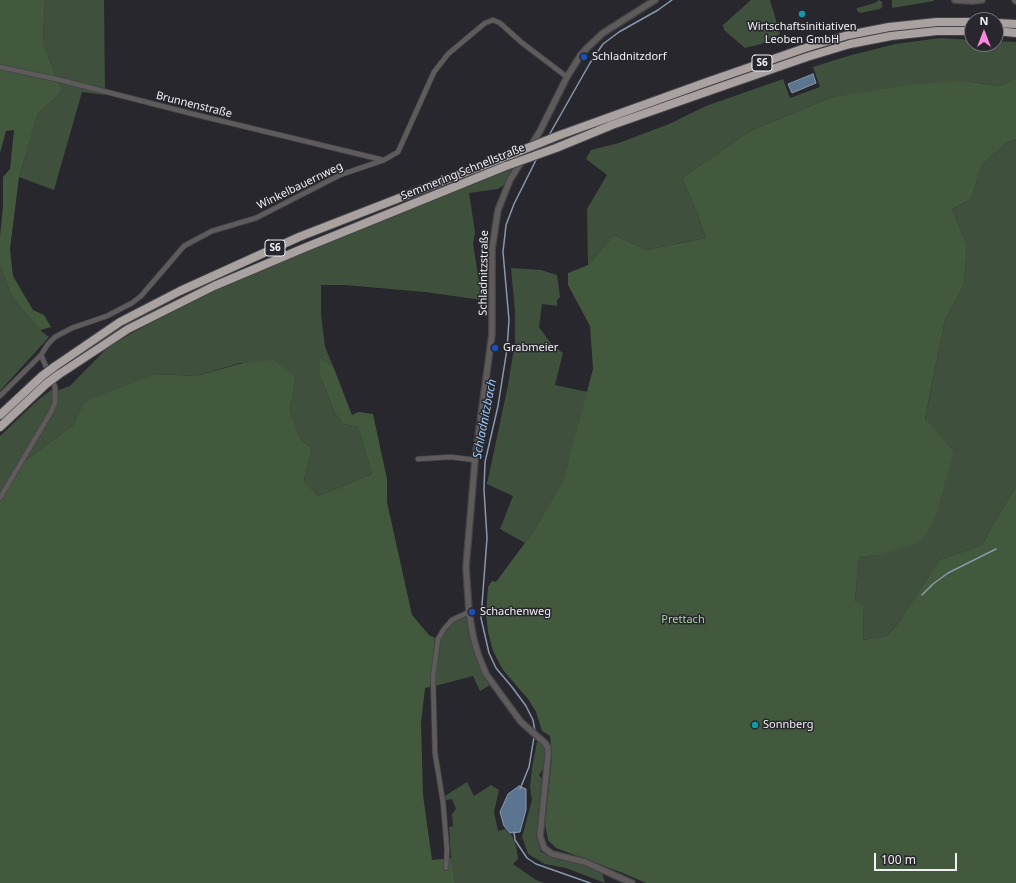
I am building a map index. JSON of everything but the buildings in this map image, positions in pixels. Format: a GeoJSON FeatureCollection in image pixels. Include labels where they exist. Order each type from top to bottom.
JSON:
{"type":"FeatureCollection","features":[{"type":"Feature","properties":{"kind":"highway","name":"Semmering Schnellstraße"},"geometry":{"type":"LineString","coordinates":[[0,415],[42,376],[120,322],[180,291],[299,237],[560,135],[805,48],[848,35],[889,27],[937,22],[964,22]]}},
{"type":"Feature","properties":{"kind":"highway","name":"Semmering Schnellstraße"},"geometry":{"type":"LineString","coordinates":[[0,427],[46,384],[128,329],[214,286],[312,245],[506,166],[556,148],[612,125],[807,57],[850,44],[891,36],[936,31],[964,31]]}},
{"type":"Feature","properties":{"kind":"street","name":"Schladnitzstraße"},"geometry":{"type":"LineString","coordinates":[[632,883],[585,862],[552,854],[544,848],[540,836],[548,748],[542,739],[521,722],[486,674],[478,654],[469,612],[466,550],[475,460],[492,334],[492,249],[498,210],[510,180],[540,131],[580,56],[599,36],[612,26],[655,0]]}},
{"type":"Feature","properties":{"kind":"street"},"geometry":{"type":"LineString","coordinates":[[955,0],[982,0]]}},
{"type":"Feature","properties":{"kind":"street","name":"Winkelbauernweg"},"geometry":{"type":"LineString","coordinates":[[0,396],[41,355],[48,344],[62,332],[107,316],[132,303],[141,296],[184,246],[212,231],[256,218],[340,175],[384,160],[398,152],[434,72],[448,54],[486,23],[493,20],[500,23],[521,42],[568,76]]}},
{"type":"Feature","properties":{"kind":"street","name":"Brunnenstraße"},"geometry":{"type":"LineString","coordinates":[[0,67],[56,79],[384,160]]}},
{"type":"Feature","properties":{"kind":"street"},"geometry":{"type":"LineString","coordinates":[[0,498],[28,453],[55,403],[55,387],[41,355]]}},
{"type":"Feature","properties":{"kind":"street"},"geometry":{"type":"LineString","coordinates":[[418,459],[451,457],[475,460]]}},
{"type":"Feature","properties":{"kind":"street"},"geometry":{"type":"LineString","coordinates":[[446,868],[447,850],[444,802],[435,753],[433,677],[438,639],[452,620],[469,612]]}},
{"type":"Feature","properties":{"kind":"green space"},"geometry":{"type":"Polygon","coordinates":[[[0,0],[45,0],[43,43],[62,91],[38,114],[19,177],[10,249],[13,276],[33,310],[44,315],[51,327],[40,330],[12,297],[0,265],[3,177],[10,169],[14,130],[6,131],[0,153],[0,0]]]}},
{"type":"Feature","properties":{"kind":"green space"},"geometry":{"type":"Polygon","coordinates":[[[45,0],[104,0],[105,95],[82,92],[54,190],[19,177],[38,114],[62,91],[43,43],[45,0]]]}},
{"type":"Feature","properties":{"kind":"green space"},"geometry":{"type":"Polygon","coordinates":[[[751,0],[770,0],[780,34],[761,44],[745,48],[724,30],[723,25],[751,0]]]}},
{"type":"Feature","properties":{"kind":"green space"},"geometry":{"type":"Polygon","coordinates":[[[879,0],[882,2],[882,7],[880,9],[860,13],[857,11],[857,8],[875,3],[879,0]]]}},
{"type":"Feature","properties":{"kind":"green space"},"geometry":{"type":"Polygon","coordinates":[[[892,0],[934,0],[934,1],[892,8],[892,0]]]}},
{"type":"Feature","properties":{"kind":"green space"},"geometry":{"type":"Polygon","coordinates":[[[940,38],[964,40],[964,52],[1004,52],[1004,41],[1016,42],[1016,78],[999,86],[965,81],[832,97],[750,131],[682,178],[706,238],[646,250],[614,235],[588,265],[587,209],[607,175],[586,159],[591,150],[619,143],[669,124],[706,106],[783,79],[790,98],[820,87],[813,67],[895,44],[940,38]]]}},
{"type":"Feature","properties":{"kind":"green space","name":"Prettach"},"geometry":{"type":"Polygon","coordinates":[[[1016,78],[1016,139],[1006,143],[982,165],[971,199],[952,209],[967,245],[964,285],[945,320],[925,419],[954,451],[934,522],[919,543],[876,555],[859,557],[855,601],[864,605],[863,640],[886,636],[897,625],[939,560],[982,545],[1016,486],[1016,883],[646,883],[556,848],[548,840],[545,824],[552,757],[550,736],[542,731],[536,712],[528,699],[503,670],[493,651],[488,632],[486,614],[488,587],[492,581],[496,582],[533,532],[564,478],[593,369],[590,326],[568,285],[568,273],[588,265],[614,235],[646,250],[706,238],[682,178],[750,131],[832,97],[916,84],[965,81],[999,86],[1016,78]]]}},
{"type":"Feature","properties":{"kind":"green space"},"geometry":{"type":"Polygon","coordinates":[[[1016,139],[1016,486],[982,545],[939,560],[897,625],[886,636],[863,640],[864,605],[855,602],[859,557],[876,555],[954,451],[925,420],[945,320],[964,285],[967,245],[952,209],[971,199],[982,165],[1006,143],[1016,139]]]}},
{"type":"Feature","properties":{"kind":"green space"},"geometry":{"type":"Polygon","coordinates":[[[512,169],[504,185],[498,189],[469,193],[475,232],[473,244],[482,300],[425,292],[345,285],[321,285],[321,314],[325,347],[333,366],[320,358],[320,376],[335,413],[343,424],[358,427],[372,474],[318,496],[304,481],[312,448],[301,440],[290,410],[296,377],[240,363],[196,376],[156,374],[82,405],[74,424],[25,461],[0,499],[0,436],[38,400],[55,387],[56,391],[70,386],[109,346],[191,300],[409,209],[512,169]]]}},
{"type":"Feature","properties":{"kind":"green space"},"geometry":{"type":"Polygon","coordinates":[[[0,265],[12,297],[40,330],[49,337],[0,391],[0,265]]]}},
{"type":"Feature","properties":{"kind":"green space"},"geometry":{"type":"Polygon","coordinates":[[[511,268],[541,270],[557,275],[560,297],[557,300],[557,306],[542,304],[539,327],[552,345],[563,353],[555,385],[588,392],[564,478],[533,532],[525,543],[500,529],[513,496],[487,484],[508,385],[515,342],[515,311],[511,268]]]}},
{"type":"Feature","properties":{"kind":"green space"},"geometry":{"type":"Polygon","coordinates":[[[320,358],[333,366],[352,415],[358,412],[373,414],[387,479],[387,502],[412,615],[429,635],[435,638],[430,687],[425,688],[421,723],[423,795],[432,860],[451,858],[455,883],[0,883],[0,499],[25,461],[74,424],[82,405],[91,399],[156,374],[196,376],[239,364],[273,360],[296,377],[290,410],[301,440],[312,448],[304,481],[318,496],[372,474],[358,427],[343,424],[335,413],[320,376],[320,358]]]}},
{"type":"Feature","properties":{"kind":"green space"},"geometry":{"type":"Polygon","coordinates":[[[467,616],[475,655],[484,676],[490,685],[480,691],[473,676],[435,686],[440,639],[454,621],[467,616]]]}},
{"type":"Feature","properties":{"kind":"green space"},"geometry":{"type":"Polygon","coordinates":[[[537,742],[541,742],[544,747],[545,755],[543,769],[539,775],[542,779],[537,827],[538,843],[541,852],[594,868],[602,873],[605,883],[566,868],[545,864],[528,854],[522,837],[532,800],[530,787],[537,742]]]}},
{"type":"Feature","properties":{"kind":"green space"},"geometry":{"type":"Polygon","coordinates":[[[467,782],[474,796],[491,785],[499,790],[494,812],[498,831],[505,829],[512,836],[516,846],[518,859],[513,864],[536,880],[544,883],[455,883],[451,858],[449,827],[453,826],[452,814],[456,809],[452,799],[446,800],[445,796],[467,782]]]}},
{"type":"Feature","properties":{"kind":"water"},"geometry":{"type":"Polygon","coordinates":[[[813,74],[816,83],[792,93],[788,84],[813,74]]]}},
{"type":"Feature","properties":{"kind":"water"},"geometry":{"type":"Polygon","coordinates":[[[519,786],[526,789],[526,810],[520,832],[510,833],[504,826],[500,812],[508,794],[519,786]]]}},
{"type":"Feature","properties":{"kind":"waterway","name":"Schladnitzbach"},"geometry":{"type":"LineString","coordinates":[[548,137],[590,63],[603,44],[619,32],[658,10],[672,0]]}},
{"type":"Feature","properties":{"kind":"waterway","name":"Schladnitzbach"},"geometry":{"type":"LineString","coordinates":[[535,731],[533,720],[526,706],[496,668],[489,653],[481,618],[487,538],[484,490],[485,462],[498,406],[507,349],[509,320],[503,252],[506,225],[514,204],[537,158]]}},
{"type":"Feature","properties":{"kind":"waterway"},"geometry":{"type":"LineString","coordinates":[[922,595],[933,584],[948,573],[996,549]]}},
{"type":"Feature","properties":{"kind":"waterway","name":"Schladnitzbach"},"geometry":{"type":"LineString","coordinates":[[520,789],[529,767],[534,737]]}},
{"type":"Feature","properties":{"kind":"waterway","name":"Schladnitzbach"},"geometry":{"type":"LineString","coordinates":[[514,832],[515,840],[527,858],[536,864],[590,883]]}},
{"type":"Feature","properties":{"kind":"place","name":"Wirtschaftsinitiativen Leoben GmbH"},"geometry":{"type":"Point","coordinates":[802,14]}},
{"type":"Feature","properties":{"kind":"place","name":"Schladnitzdorf"},"geometry":{"type":"Point","coordinates":[584,57]}},
{"type":"Feature","properties":{"kind":"place","name":"Grabmeier"},"geometry":{"type":"Point","coordinates":[495,348]}},
{"type":"Feature","properties":{"kind":"place","name":"Schachenweg"},"geometry":{"type":"Point","coordinates":[472,612]}},
{"type":"Feature","properties":{"kind":"place","name":"Sonnberg"},"geometry":{"type":"Point","coordinates":[755,725]}}]}
